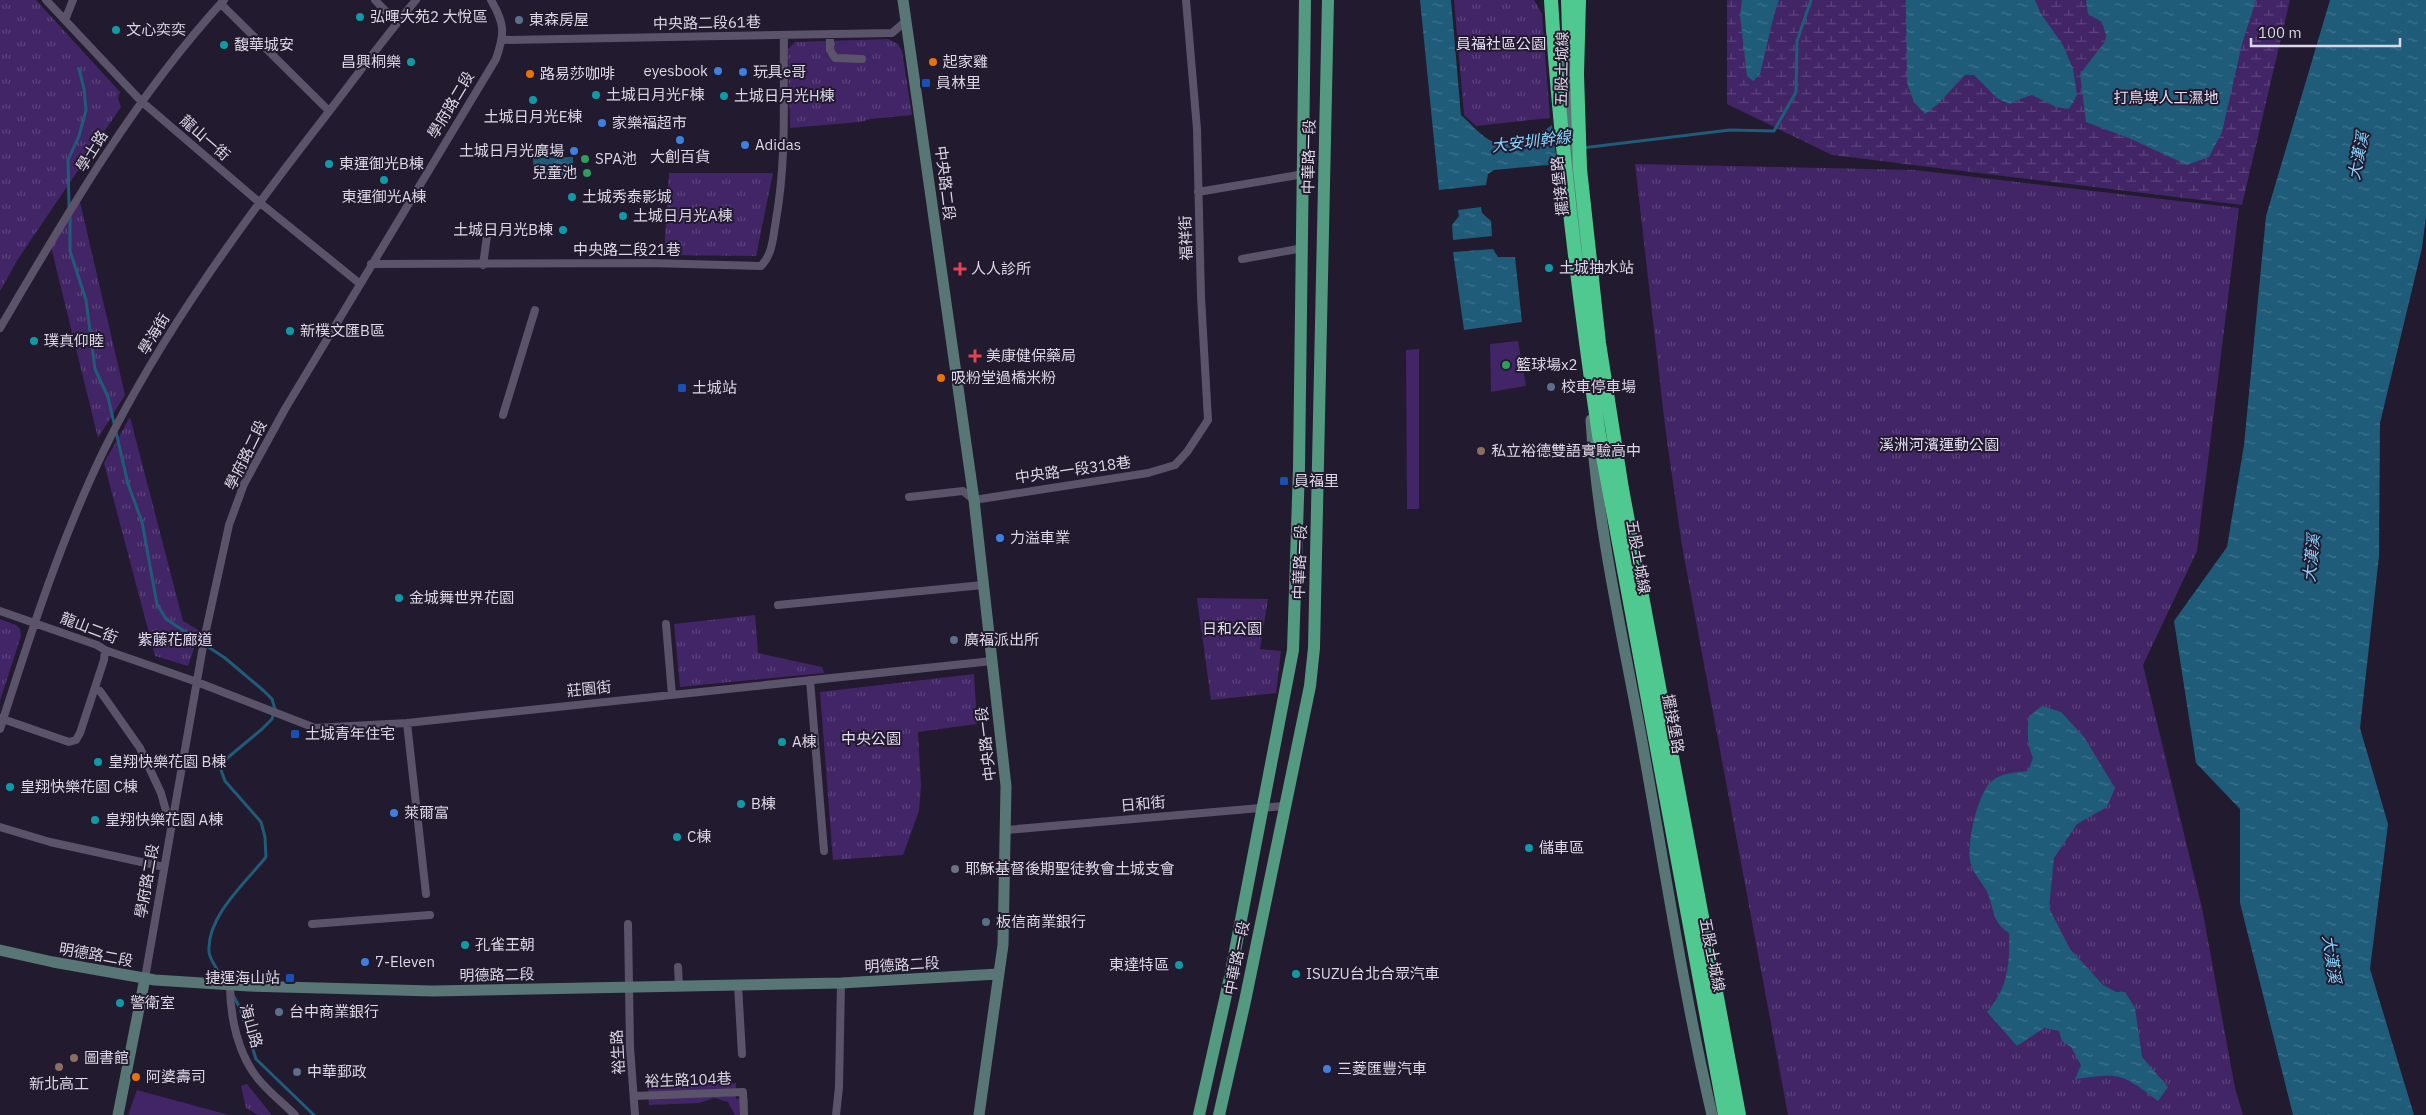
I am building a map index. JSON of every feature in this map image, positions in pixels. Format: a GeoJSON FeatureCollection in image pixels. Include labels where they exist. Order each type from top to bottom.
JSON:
{"type":"FeatureCollection","features":[{"type":"Feature","properties":{"kind":"highway","name":"五股土城線"},"geometry":{"type":"LineString","coordinates":[[1551,0],[1556,79],[1585,340],[1599,435],[1725,1115]]}},
{"type":"Feature","properties":{"kind":"highway","name":"五股土城線"},"geometry":{"type":"LineString","coordinates":[[1579,0],[1577,74],[1580,168],[1604,372],[1624,499],[1739,1115]]}},
{"type":"Feature","properties":{"kind":"highway"},"geometry":{"type":"LineString","coordinates":[[1556,79],[1563,1]]}},
{"type":"Feature","properties":{"kind":"highway"},"geometry":{"type":"LineString","coordinates":[[1563,1],[1577,74]]}},
{"type":"Feature","properties":{"kind":"main road","name":"中華路一段"},"geometry":{"type":"LineString","coordinates":[[1199,1115],[1230,977],[1293,650],[1299,468],[1305,0]]}},
{"type":"Feature","properties":{"kind":"main road","name":"中華路一段"},"geometry":{"type":"LineString","coordinates":[[1219,1115],[1245,1001],[1310,686],[1314,648],[1328,0]]}},
{"type":"Feature","properties":{"kind":"street","name":"龍山一街"},"geometry":{"type":"LineString","coordinates":[[46,0],[141,101],[259,202],[359,283]]}},
{"type":"Feature","properties":{"kind":"street"},"geometry":{"type":"LineString","coordinates":[[65,20],[73,0]]}},
{"type":"Feature","properties":{"kind":"street"},"geometry":{"type":"LineString","coordinates":[[375,0],[397,23]]}},
{"type":"Feature","properties":{"kind":"street","name":"學海街"},"geometry":{"type":"LineString","coordinates":[[0,729],[35,623],[82,497],[105,449],[170,333],[259,202],[416,0]]}},
{"type":"Feature","properties":{"kind":"street"},"geometry":{"type":"LineString","coordinates":[[491,0],[498,11],[503,40]]}},
{"type":"Feature","properties":{"kind":"street","name":"中央路二段"},"geometry":{"type":"LineString","coordinates":[[903,0],[955,369]]}},
{"type":"Feature","properties":{"kind":"street","name":"福祥街"},"geometry":{"type":"LineString","coordinates":[[1175,465],[1187,452],[1208,420],[1201,297],[1197,129],[1186,0]]}},
{"type":"Feature","properties":{"kind":"street","name":"擺接堡路"},"geometry":{"type":"LineString","coordinates":[[1563,1],[1571,158],[1591,338],[1609,457],[1732,1115]]}},
{"type":"Feature","properties":{"kind":"street"},"geometry":{"type":"LineString","coordinates":[[222,2],[329,111]]}},
{"type":"Feature","properties":{"kind":"street","name":"學士路"},"geometry":{"type":"LineString","coordinates":[[0,328],[53,239],[141,101],[222,2]]}},
{"type":"Feature","properties":{"kind":"street","name":"中央路二段61巷"},"geometry":{"type":"LineString","coordinates":[[503,40],[892,33],[906,21]]}},
{"type":"Feature","properties":{"kind":"street"},"geometry":{"type":"LineString","coordinates":[[830,34],[830,50],[835,58],[862,59]]}},
{"type":"Feature","properties":{"kind":"street","name":"中央路二段21巷"},"geometry":{"type":"LineString","coordinates":[[371,264],[650,263],[761,266],[768,259],[783,182],[784,35]]}},
{"type":"Feature","properties":{"kind":"street","name":"學府路二段"},"geometry":{"type":"LineString","coordinates":[[145,978],[170,827],[197,682],[229,526],[244,484],[285,409],[359,283],[496,58],[503,40]]}},
{"type":"Feature","properties":{"kind":"street"},"geometry":{"type":"LineString","coordinates":[[1198,192],[1304,174]]}},
{"type":"Feature","properties":{"kind":"street"},"geometry":{"type":"LineString","coordinates":[[483,265],[487,236]]}},
{"type":"Feature","properties":{"kind":"street"},"geometry":{"type":"LineString","coordinates":[[1242,259],[1302,248]]}},
{"type":"Feature","properties":{"kind":"street"},"geometry":{"type":"LineString","coordinates":[[503,415],[535,310]]}},
{"type":"Feature","properties":{"kind":"street","name":"擺接堡路"},"geometry":{"type":"LineString","coordinates":[[1591,338],[1590,409],[1593,460],[1675,932],[1712,1115]]}},
{"type":"Feature","properties":{"kind":"street","name":"中央路一段"},"geometry":{"type":"LineString","coordinates":[[955,369],[974,500],[1006,786],[1003,944],[998,974],[996,1008],[989,1037],[979,1115]]}},
{"type":"Feature","properties":{"kind":"street","name":"中央路一段318巷"},"geometry":{"type":"LineString","coordinates":[[974,500],[1148,473],[1175,465]]}},
{"type":"Feature","properties":{"kind":"street"},"geometry":{"type":"LineString","coordinates":[[909,497],[963,491],[974,500]]}},
{"type":"Feature","properties":{"kind":"street"},"geometry":{"type":"LineString","coordinates":[[778,605],[983,585]]}},
{"type":"Feature","properties":{"kind":"street","name":"龍山二街"},"geometry":{"type":"LineString","coordinates":[[0,611],[197,682]]}},
{"type":"Feature","properties":{"kind":"street"},"geometry":{"type":"LineString","coordinates":[[666,624],[672,695]]}},
{"type":"Feature","properties":{"kind":"street"},"geometry":{"type":"LineString","coordinates":[[2,719],[69,742],[76,740],[104,660],[105,650]]}},
{"type":"Feature","properties":{"kind":"street","name":"莊園街"},"geometry":{"type":"LineString","coordinates":[[197,682],[315,728],[407,723],[992,661]]}},
{"type":"Feature","properties":{"kind":"street"},"geometry":{"type":"LineString","coordinates":[[810,680],[824,851]]}},
{"type":"Feature","properties":{"kind":"street"},"geometry":{"type":"LineString","coordinates":[[100,690],[140,748],[161,793],[170,827]]}},
{"type":"Feature","properties":{"kind":"street"},"geometry":{"type":"LineString","coordinates":[[1634,695],[1652,691]]}},
{"type":"Feature","properties":{"kind":"street"},"geometry":{"type":"LineString","coordinates":[[407,723],[426,894]]}},
{"type":"Feature","properties":{"kind":"street","name":"日和街"},"geometry":{"type":"LineString","coordinates":[[1006,830],[1284,806]]}},
{"type":"Feature","properties":{"kind":"street"},"geometry":{"type":"LineString","coordinates":[[0,827],[50,842],[164,867]]}},
{"type":"Feature","properties":{"kind":"street"},"geometry":{"type":"LineString","coordinates":[[312,924],[430,915]]}},
{"type":"Feature","properties":{"kind":"street","name":"裕生路"},"geometry":{"type":"LineString","coordinates":[[628,924],[630,1047],[636,1115]]}},
{"type":"Feature","properties":{"kind":"street","name":"明德路二段"},"geometry":{"type":"LineString","coordinates":[[0,950],[53,962],[145,978],[230,985],[431,991],[841,983],[998,974]]}},
{"type":"Feature","properties":{"kind":"street"},"geometry":{"type":"LineString","coordinates":[[678,967],[679,986]]}},
{"type":"Feature","properties":{"kind":"street"},"geometry":{"type":"LineString","coordinates":[[118,1115],[145,978]]}},
{"type":"Feature","properties":{"kind":"street"},"geometry":{"type":"LineString","coordinates":[[836,1115],[841,983]]}},
{"type":"Feature","properties":{"kind":"street","name":"海山路"},"geometry":{"type":"LineString","coordinates":[[230,985],[233,1020],[242,1051],[258,1079],[296,1115]]}},
{"type":"Feature","properties":{"kind":"street"},"geometry":{"type":"LineString","coordinates":[[738,985],[742,1054]]}},
{"type":"Feature","properties":{"kind":"street","name":"裕生路104巷"},"geometry":{"type":"LineString","coordinates":[[634,1096],[743,1092],[744,1115]]}},
{"type":"Feature","properties":{"kind":"green space"},"geometry":{"type":"Polygon","coordinates":[[[0,0],[36,0],[120,92],[118,98],[121,107],[18,259],[0,291],[0,0]]]}},
{"type":"Feature","properties":{"kind":"green space","name":"員福社區公園"},"geometry":{"type":"Polygon","coordinates":[[[1454,0],[1534,0],[1542,14],[1550,118],[1476,126],[1464,115],[1454,0]]]}},
{"type":"Feature","properties":{"kind":"green space","name":"打鳥埤人工濕地"},"geometry":{"type":"Polygon","coordinates":[[[1727,0],[2290,0],[2242,205],[1832,155],[1727,104],[1727,0]]]}},
{"type":"Feature","properties":{"kind":"green space"},"geometry":{"type":"Polygon","coordinates":[[[888,39],[898,44],[902,51],[912,115],[790,128],[788,49],[795,42],[888,39]]]}},
{"type":"Feature","properties":{"kind":"green space","name":"溪洲河濱運動公園"},"geometry":{"type":"Polygon","coordinates":[[[1635,164],[1915,170],[2239,208],[2197,551],[2143,665],[2202,908],[2235,1088],[2243,1115],[1788,1115],[1682,546],[1665,426],[1635,164]]]}},
{"type":"Feature","properties":{"kind":"green space"},"geometry":{"type":"Polygon","coordinates":[[[669,173],[773,173],[756,256],[664,255],[669,173]]]}},
{"type":"Feature","properties":{"kind":"green space"},"geometry":{"type":"Polygon","coordinates":[[[80,202],[125,395],[98,438],[51,247],[80,202]]]}},
{"type":"Feature","properties":{"kind":"green space","name":"籃球場x2"},"geometry":{"type":"Polygon","coordinates":[[[1518,341],[1526,386],[1491,392],[1490,344],[1518,341]]]}},
{"type":"Feature","properties":{"kind":"green space"},"geometry":{"type":"Polygon","coordinates":[[[1419,349],[1419,509],[1407,509],[1406,350],[1419,349]]]}},
{"type":"Feature","properties":{"kind":"green space","name":"紫藤花廊道"},"geometry":{"type":"Polygon","coordinates":[[[130,417],[183,621],[200,631],[188,666],[155,656],[104,463],[130,417]]]}},
{"type":"Feature","properties":{"kind":"green space","name":"日和公園"},"geometry":{"type":"Polygon","coordinates":[[[1197,598],[1268,599],[1260,649],[1281,651],[1276,693],[1211,700],[1197,598]]]}},
{"type":"Feature","properties":{"kind":"green space"},"geometry":{"type":"Polygon","coordinates":[[[755,615],[758,653],[822,667],[824,673],[680,687],[674,624],[755,615]]]}},
{"type":"Feature","properties":{"kind":"green space"},"geometry":{"type":"Polygon","coordinates":[[[0,619],[16,625],[20,629],[21,636],[0,701],[0,619]]]}},
{"type":"Feature","properties":{"kind":"green space","name":"中央公園"},"geometry":{"type":"Polygon","coordinates":[[[974,674],[977,724],[918,732],[921,785],[919,811],[903,855],[833,860],[820,692],[974,674]]]}},
{"type":"Feature","properties":{"kind":"green space"},"geometry":{"type":"Polygon","coordinates":[[[736,1083],[736,1099],[748,1099],[748,1115],[735,1115],[728,1102],[714,1098],[699,1103],[649,1105],[648,1088],[736,1083]]]}},
{"type":"Feature","properties":{"kind":"green space"},"geometry":{"type":"Polygon","coordinates":[[[247,1084],[271,1115],[258,1115],[246,1108],[241,1086],[247,1084]]]}},
{"type":"Feature","properties":{"kind":"green space","name":"新北高工"},"geometry":{"type":"Polygon","coordinates":[[[137,1090],[229,1115],[128,1115],[137,1090]]]}},
{"type":"Feature","properties":{"kind":"water","name":"大安圳幹線"},"geometry":{"type":"Polygon","coordinates":[[[1420,0],[1451,0],[1461,115],[1489,140],[1500,143],[1524,140],[1552,125],[1557,164],[1494,170],[1488,174],[1486,185],[1439,190],[1420,0]]]}},
{"type":"Feature","properties":{"kind":"water"},"geometry":{"type":"Polygon","coordinates":[[[1742,0],[1779,0],[1760,74],[1753,81],[1747,76],[1740,15],[1742,0]]]}},
{"type":"Feature","properties":{"kind":"water"},"geometry":{"type":"Polygon","coordinates":[[[1906,0],[2035,0],[2041,14],[2063,45],[2073,69],[2077,95],[2069,109],[2056,107],[2032,95],[2011,104],[1998,99],[1974,75],[1965,75],[1938,104],[1925,114],[1914,102],[1907,83],[1906,0]]]}},
{"type":"Feature","properties":{"kind":"water"},"geometry":{"type":"Polygon","coordinates":[[[2086,0],[2256,0],[2242,44],[2222,132],[2209,157],[2187,165],[2131,139],[2086,122],[2080,74],[2107,39],[2102,22],[2088,14],[2086,0]]]}},
{"type":"Feature","properties":{"kind":"water","name":"大漢溪"},"geometry":{"type":"Polygon","coordinates":[[[2330,0],[2426,0],[2426,216],[2422,248],[2380,423],[2379,556],[2360,728],[2388,824],[2370,969],[2414,1115],[2293,1115],[2240,903],[2240,809],[2196,763],[2174,621],[2227,547],[2244,445],[2266,216],[2330,0]]]}},
{"type":"Feature","properties":{"kind":"water"},"geometry":{"type":"Polygon","coordinates":[[[573,157],[573,179],[534,180],[533,158],[573,157]]]}},
{"type":"Feature","properties":{"kind":"water"},"geometry":{"type":"Polygon","coordinates":[[[1481,207],[1482,213],[1491,221],[1492,236],[1453,240],[1452,225],[1459,216],[1458,210],[1481,207]]]}},
{"type":"Feature","properties":{"kind":"water"},"geometry":{"type":"Polygon","coordinates":[[[1493,249],[1498,257],[1515,257],[1522,322],[1464,330],[1453,252],[1493,249]]]}},
{"type":"Feature","properties":{"kind":"water"},"geometry":{"type":"Polygon","coordinates":[[[2042,706],[2061,712],[2084,737],[2115,788],[2107,807],[2077,824],[2054,858],[2049,908],[2070,949],[2103,985],[2116,992],[2125,992],[2135,1008],[2142,1057],[2168,1087],[2158,1101],[2136,1085],[2120,1077],[2102,1076],[2075,1079],[2081,1065],[2071,1047],[2062,1041],[2059,1031],[2044,1028],[2017,1046],[1987,1012],[1999,994],[2006,975],[2009,955],[2009,933],[1997,921],[1988,894],[1972,868],[1970,856],[1971,833],[1982,796],[1992,781],[2005,774],[2028,771],[2033,758],[2028,737],[2029,716],[2042,706]]]}},
{"type":"Feature","properties":{"kind":"waterway"},"geometry":{"type":"LineString","coordinates":[[1582,148],[1730,130],[1774,131],[1796,92],[1797,41],[1811,0]]}},
{"type":"Feature","properties":{"kind":"waterway"},"geometry":{"type":"LineString","coordinates":[[69,207],[68,160],[79,136],[86,110],[84,89],[79,69]]}},
{"type":"Feature","properties":{"kind":"waterway"},"geometry":{"type":"LineString","coordinates":[[70,216],[70,251],[86,300],[95,369],[108,397],[128,484],[142,522],[157,604],[166,619],[225,658],[264,691],[272,699],[275,709],[272,719],[225,760],[221,770],[225,781],[261,822],[265,837],[266,857],[229,900],[214,925],[210,938],[209,955],[225,981]]}},
{"type":"Feature","properties":{"kind":"waterway"},"geometry":{"type":"LineString","coordinates":[[233,995],[240,1008],[256,1059],[314,1115]]}},
{"type":"Feature","properties":{"kind":"place","name":"弘暉大苑2 大悅區"},"geometry":{"type":"Point","coordinates":[360,17]}},
{"type":"Feature","properties":{"kind":"place","name":"東森房屋"},"geometry":{"type":"Point","coordinates":[519,20]}},
{"type":"Feature","properties":{"kind":"place","name":"文心奕奕"},"geometry":{"type":"Point","coordinates":[116,30]}},
{"type":"Feature","properties":{"kind":"place","name":"馥華城安"},"geometry":{"type":"Point","coordinates":[224,45]}},
{"type":"Feature","properties":{"kind":"place","name":"昌興桐樂"},"geometry":{"type":"Point","coordinates":[411,62]}},
{"type":"Feature","properties":{"kind":"place","name":"起家雞"},"geometry":{"type":"Point","coordinates":[933,62]}},
{"type":"Feature","properties":{"kind":"place","name":"eyesbook"},"geometry":{"type":"Point","coordinates":[718,71]}},
{"type":"Feature","properties":{"kind":"place","name":"玩具e哥"},"geometry":{"type":"Point","coordinates":[743,72]}},
{"type":"Feature","properties":{"kind":"place","name":"路易莎咖啡"},"geometry":{"type":"Point","coordinates":[530,74]}},
{"type":"Feature","properties":{"kind":"place","name":"員林里"},"geometry":{"type":"Point","coordinates":[926,83]}},
{"type":"Feature","properties":{"kind":"place","name":"土城日月光F棟"},"geometry":{"type":"Point","coordinates":[596,95]}},
{"type":"Feature","properties":{"kind":"place","name":"土城日月光H棟"},"geometry":{"type":"Point","coordinates":[724,96]}},
{"type":"Feature","properties":{"kind":"place","name":"土城日月光E棟"},"geometry":{"type":"Point","coordinates":[533,100]}},
{"type":"Feature","properties":{"kind":"place","name":"家樂福超市"},"geometry":{"type":"Point","coordinates":[602,123]}},
{"type":"Feature","properties":{"kind":"place","name":"大創百貨"},"geometry":{"type":"Point","coordinates":[680,140]}},
{"type":"Feature","properties":{"kind":"place","name":"Adidas"},"geometry":{"type":"Point","coordinates":[745,145]}},
{"type":"Feature","properties":{"kind":"place","name":"土城日月光廣場"},"geometry":{"type":"Point","coordinates":[574,151]}},
{"type":"Feature","properties":{"kind":"place","name":"SPA池"},"geometry":{"type":"Point","coordinates":[585,159]}},
{"type":"Feature","properties":{"kind":"place","name":"東運御光B棟"},"geometry":{"type":"Point","coordinates":[329,164]}},
{"type":"Feature","properties":{"kind":"place","name":"兒童池"},"geometry":{"type":"Point","coordinates":[587,173]}},
{"type":"Feature","properties":{"kind":"place","name":"東運御光A棟"},"geometry":{"type":"Point","coordinates":[384,180]}},
{"type":"Feature","properties":{"kind":"place","name":"土城秀泰影城"},"geometry":{"type":"Point","coordinates":[572,197]}},
{"type":"Feature","properties":{"kind":"place","name":"土城日月光A棟"},"geometry":{"type":"Point","coordinates":[623,216]}},
{"type":"Feature","properties":{"kind":"place","name":"土城日月光B棟"},"geometry":{"type":"Point","coordinates":[563,230]}},
{"type":"Feature","properties":{"kind":"place","name":"土城抽水站"},"geometry":{"type":"Point","coordinates":[1549,268]}},
{"type":"Feature","properties":{"kind":"place","name":"人人診所"},"geometry":{"type":"Point","coordinates":[960,269]}},
{"type":"Feature","properties":{"kind":"place","name":"新樸文匯B區"},"geometry":{"type":"Point","coordinates":[290,331]}},
{"type":"Feature","properties":{"kind":"place","name":"璞真仰睦"},"geometry":{"type":"Point","coordinates":[34,341]}},
{"type":"Feature","properties":{"kind":"place","name":"美康健保藥局"},"geometry":{"type":"Point","coordinates":[975,356]}},
{"type":"Feature","properties":{"kind":"place","name":"籃球場x2"},"geometry":{"type":"Point","coordinates":[1506,365]}},
{"type":"Feature","properties":{"kind":"place","name":"吸粉堂過橋米粉"},"geometry":{"type":"Point","coordinates":[941,378]}},
{"type":"Feature","properties":{"kind":"place","name":"校車停車場"},"geometry":{"type":"Point","coordinates":[1551,387]}},
{"type":"Feature","properties":{"kind":"place","name":"土城站"},"geometry":{"type":"Point","coordinates":[682,388]}},
{"type":"Feature","properties":{"kind":"place","name":"私立裕德雙語實驗高中"},"geometry":{"type":"Point","coordinates":[1481,451]}},
{"type":"Feature","properties":{"kind":"place","name":"員福里"},"geometry":{"type":"Point","coordinates":[1284,481]}},
{"type":"Feature","properties":{"kind":"place","name":"力溢車業"},"geometry":{"type":"Point","coordinates":[1000,538]}},
{"type":"Feature","properties":{"kind":"place","name":"金城舞世界花園"},"geometry":{"type":"Point","coordinates":[399,598]}},
{"type":"Feature","properties":{"kind":"place","name":"廣福派出所"},"geometry":{"type":"Point","coordinates":[954,640]}},
{"type":"Feature","properties":{"kind":"place","name":"土城青年住宅"},"geometry":{"type":"Point","coordinates":[295,734]}},
{"type":"Feature","properties":{"kind":"place","name":"A棟"},"geometry":{"type":"Point","coordinates":[782,742]}},
{"type":"Feature","properties":{"kind":"place","name":"皇翔快樂花園 B棟"},"geometry":{"type":"Point","coordinates":[98,762]}},
{"type":"Feature","properties":{"kind":"place","name":"皇翔快樂花園 C棟"},"geometry":{"type":"Point","coordinates":[10,787]}},
{"type":"Feature","properties":{"kind":"place","name":"B棟"},"geometry":{"type":"Point","coordinates":[741,804]}},
{"type":"Feature","properties":{"kind":"place","name":"萊爾富"},"geometry":{"type":"Point","coordinates":[394,813]}},
{"type":"Feature","properties":{"kind":"place","name":"皇翔快樂花園 A棟"},"geometry":{"type":"Point","coordinates":[95,820]}},
{"type":"Feature","properties":{"kind":"place","name":"C棟"},"geometry":{"type":"Point","coordinates":[677,837]}},
{"type":"Feature","properties":{"kind":"place","name":"儲車區"},"geometry":{"type":"Point","coordinates":[1529,848]}},
{"type":"Feature","properties":{"kind":"place","name":"耶穌基督後期聖徒教會土城支會"},"geometry":{"type":"Point","coordinates":[955,869]}},
{"type":"Feature","properties":{"kind":"place","name":"板信商業銀行"},"geometry":{"type":"Point","coordinates":[986,922]}},
{"type":"Feature","properties":{"kind":"place","name":"孔雀王朝"},"geometry":{"type":"Point","coordinates":[465,945]}},
{"type":"Feature","properties":{"kind":"place","name":"7-Eleven"},"geometry":{"type":"Point","coordinates":[365,962]}},
{"type":"Feature","properties":{"kind":"place","name":"東達特區"},"geometry":{"type":"Point","coordinates":[1179,965]}},
{"type":"Feature","properties":{"kind":"place","name":"ISUZU台北合眾汽車"},"geometry":{"type":"Point","coordinates":[1296,974]}},
{"type":"Feature","properties":{"kind":"place","name":"捷運海山站"},"geometry":{"type":"Point","coordinates":[290,978]}},
{"type":"Feature","properties":{"kind":"place","name":"警衛室"},"geometry":{"type":"Point","coordinates":[120,1003]}},
{"type":"Feature","properties":{"kind":"place","name":"台中商業銀行"},"geometry":{"type":"Point","coordinates":[279,1012]}},
{"type":"Feature","properties":{"kind":"place","name":"圖書館"},"geometry":{"type":"Point","coordinates":[74,1058]}},
{"type":"Feature","properties":{"kind":"place","name":"新北高工"},"geometry":{"type":"Point","coordinates":[59,1067]}},
{"type":"Feature","properties":{"kind":"place","name":"三菱匯豐汽車"},"geometry":{"type":"Point","coordinates":[1327,1069]}},
{"type":"Feature","properties":{"kind":"place","name":"中華郵政"},"geometry":{"type":"Point","coordinates":[297,1072]}},
{"type":"Feature","properties":{"kind":"place","name":"阿婆壽司"},"geometry":{"type":"Point","coordinates":[136,1077]}}]}
